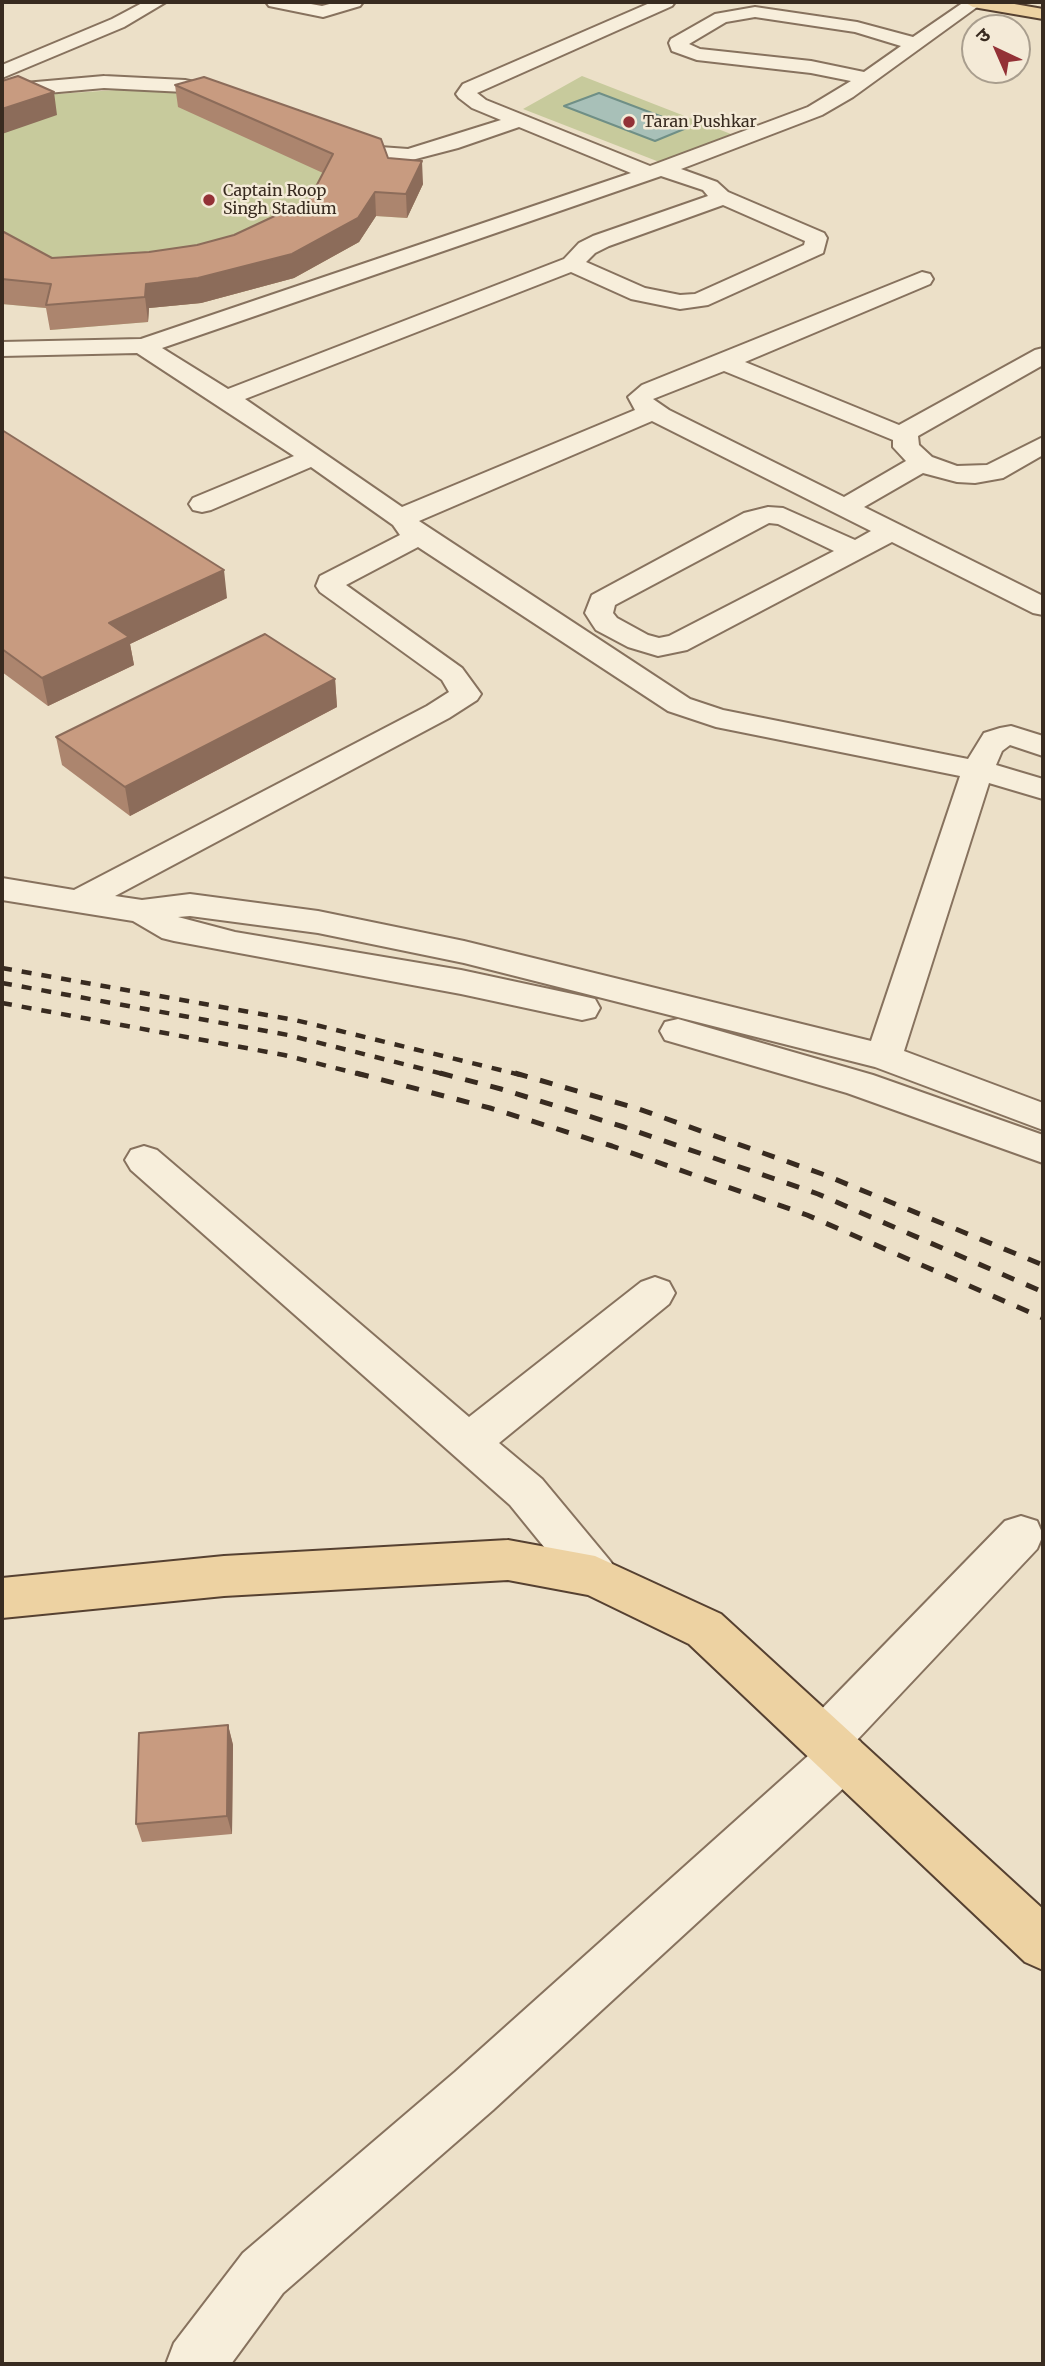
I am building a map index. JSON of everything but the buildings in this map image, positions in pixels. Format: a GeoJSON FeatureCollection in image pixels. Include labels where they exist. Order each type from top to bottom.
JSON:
{"type":"FeatureCollection","features":[{"type":"Feature","properties":{"kind":"main road"},"geometry":{"type":"LineString","coordinates":[[974,2],[1043,15]]}},
{"type":"Feature","properties":{"kind":"main road"},"geometry":{"type":"LineString","coordinates":[[1012,2],[1043,7]]}},
{"type":"Feature","properties":{"kind":"main road"},"geometry":{"type":"LineString","coordinates":[[2,1598],[224,1576],[509,1560],[595,1576],[705,1629],[1043,1944]]}},
{"type":"Feature","properties":{"kind":"street"},"geometry":{"type":"LineString","coordinates":[[2,72],[118,23],[157,2]]}},
{"type":"Feature","properties":{"kind":"street"},"geometry":{"type":"LineString","coordinates":[[275,2],[323,12],[354,2]]}},
{"type":"Feature","properties":{"kind":"street"},"geometry":{"type":"LineString","coordinates":[[631,2],[659,5]]}},
{"type":"Feature","properties":{"kind":"street"},"geometry":{"type":"LineString","coordinates":[[2,349],[142,346],[656,171],[815,111],[867,78],[974,2]]}},
{"type":"Feature","properties":{"kind":"street"},"geometry":{"type":"LineString","coordinates":[[572,264],[639,294],[680,302],[700,300],[815,248],[816,238],[721,196],[710,186],[656,171],[520,120],[471,99],[466,94],[470,88],[659,5]]}},
{"type":"Feature","properties":{"kind":"street"},"geometry":{"type":"LineString","coordinates":[[867,78],[697,54],[679,47],[678,43],[721,18],[755,12],[857,27],[916,44]]}},
{"type":"Feature","properties":{"kind":"street"},"geometry":{"type":"LineString","coordinates":[[844,74],[892,39]]}},
{"type":"Feature","properties":{"kind":"street"},"geometry":{"type":"LineString","coordinates":[[2,90],[73,82],[142,83],[215,90],[246,101]]}},
{"type":"Feature","properties":{"kind":"street"},"geometry":{"type":"LineString","coordinates":[[317,130],[377,153],[408,155],[451,145],[520,120]]}},
{"type":"Feature","properties":{"kind":"street"},"geometry":{"type":"LineString","coordinates":[[226,398],[572,264],[587,248],[601,241],[715,201],[721,196]]}},
{"type":"Feature","properties":{"kind":"street"},"geometry":{"type":"LineString","coordinates":[[922,279],[651,390],[640,397],[643,404],[653,411],[1043,607]]}},
{"type":"Feature","properties":{"kind":"street"},"geometry":{"type":"LineString","coordinates":[[142,346],[226,398],[412,529],[679,705],[716,718],[1042,781]]}},
{"type":"Feature","properties":{"kind":"street"},"geometry":{"type":"LineString","coordinates":[[1043,355],[909,429],[905,436],[906,447],[923,463],[936,470],[975,475],[994,472],[1043,445]]}},
{"type":"Feature","properties":{"kind":"street"},"geometry":{"type":"LineString","coordinates":[[724,362],[905,436]]}},
{"type":"Feature","properties":{"kind":"street"},"geometry":{"type":"LineString","coordinates":[[412,529],[411,513],[653,411]]}},
{"type":"Feature","properties":{"kind":"street"},"geometry":{"type":"LineString","coordinates":[[202,504],[313,457]]}},
{"type":"Feature","properties":{"kind":"street"},"geometry":{"type":"LineString","coordinates":[[845,507],[923,463]]}},
{"type":"Feature","properties":{"kind":"street"},"geometry":{"type":"LineString","coordinates":[[855,551],[783,516],[768,515],[753,519],[602,601],[599,613],[606,624],[638,641],[657,647],[677,644],[855,551],[893,531]]}},
{"type":"Feature","properties":{"kind":"street"},"geometry":{"type":"LineString","coordinates":[[79,901],[438,712],[466,694],[452,674],[330,586],[330,582],[412,529]]}},
{"type":"Feature","properties":{"kind":"street"},"geometry":{"type":"LineString","coordinates":[[884,1057],[978,770],[988,748],[995,740],[1011,735],[1043,747]]}},
{"type":"Feature","properties":{"kind":"street"},"geometry":{"type":"LineString","coordinates":[[2,889],[142,911],[190,905],[318,922],[464,952],[884,1057],[1043,1117]]}},
{"type":"Feature","properties":{"kind":"street"},"geometry":{"type":"LineString","coordinates":[[142,911],[174,930],[461,982],[684,1033],[860,1084],[1043,1149]]}},
{"type":"Feature","properties":{"kind":"street"},"geometry":{"type":"LineString","coordinates":[[144,1160],[526,1492],[595,1576]]}},
{"type":"Feature","properties":{"kind":"street"},"geometry":{"type":"LineString","coordinates":[[469,1442],[654,1293]]}},
{"type":"Feature","properties":{"kind":"street"},"geometry":{"type":"LineString","coordinates":[[195,2364],[262,2273],[474,2091],[834,1748],[1021,1535]]}},
{"type":"Feature","properties":{"kind":"green space","name":"Taran Pushkar"},"geometry":{"type":"Polygon","coordinates":[[[582,76],[736,136],[667,165],[523,109],[582,76]]]}},
{"type":"Feature","properties":{"kind":"green space","name":"Captain Roop Singh Stadium"},"geometry":{"type":"Polygon","coordinates":[[[175,86],[389,182],[423,184],[407,218],[376,216],[359,242],[294,278],[201,303],[149,308],[148,322],[50,330],[55,309],[2,304],[2,105],[22,98],[57,94],[175,86]]]}},
{"type":"Feature","properties":{"kind":"water"},"geometry":{"type":"Polygon","coordinates":[[[599,93],[689,127],[655,141],[564,106],[599,93]]]}},
{"type":"Feature","properties":{"kind":"railway"},"geometry":{"type":"LineString","coordinates":[[2,968],[295,1020],[521,1075]]}},
{"type":"Feature","properties":{"kind":"railway"},"geometry":{"type":"LineString","coordinates":[[2,983],[288,1035],[447,1075]]}},
{"type":"Feature","properties":{"kind":"railway"},"geometry":{"type":"LineString","coordinates":[[2,1003],[284,1055],[363,1075]]}},
{"type":"Feature","properties":{"kind":"railway"},"geometry":{"type":"LineString","coordinates":[[356,1073],[490,1108],[612,1146],[807,1215],[1043,1318]]}},
{"type":"Feature","properties":{"kind":"railway"},"geometry":{"type":"LineString","coordinates":[[440,1073],[624,1127],[818,1194],[1043,1292]]}},
{"type":"Feature","properties":{"kind":"railway"},"geometry":{"type":"LineString","coordinates":[[515,1073],[639,1109],[825,1175],[1043,1265]]}},
{"type":"Feature","properties":{"kind":"place","name":"Taran Pushkar"},"geometry":{"type":"Point","coordinates":[629,122]}},
{"type":"Feature","properties":{"kind":"place","name":"Captain Roop Singh Stadium"},"geometry":{"type":"Point","coordinates":[209,200]}}]}
